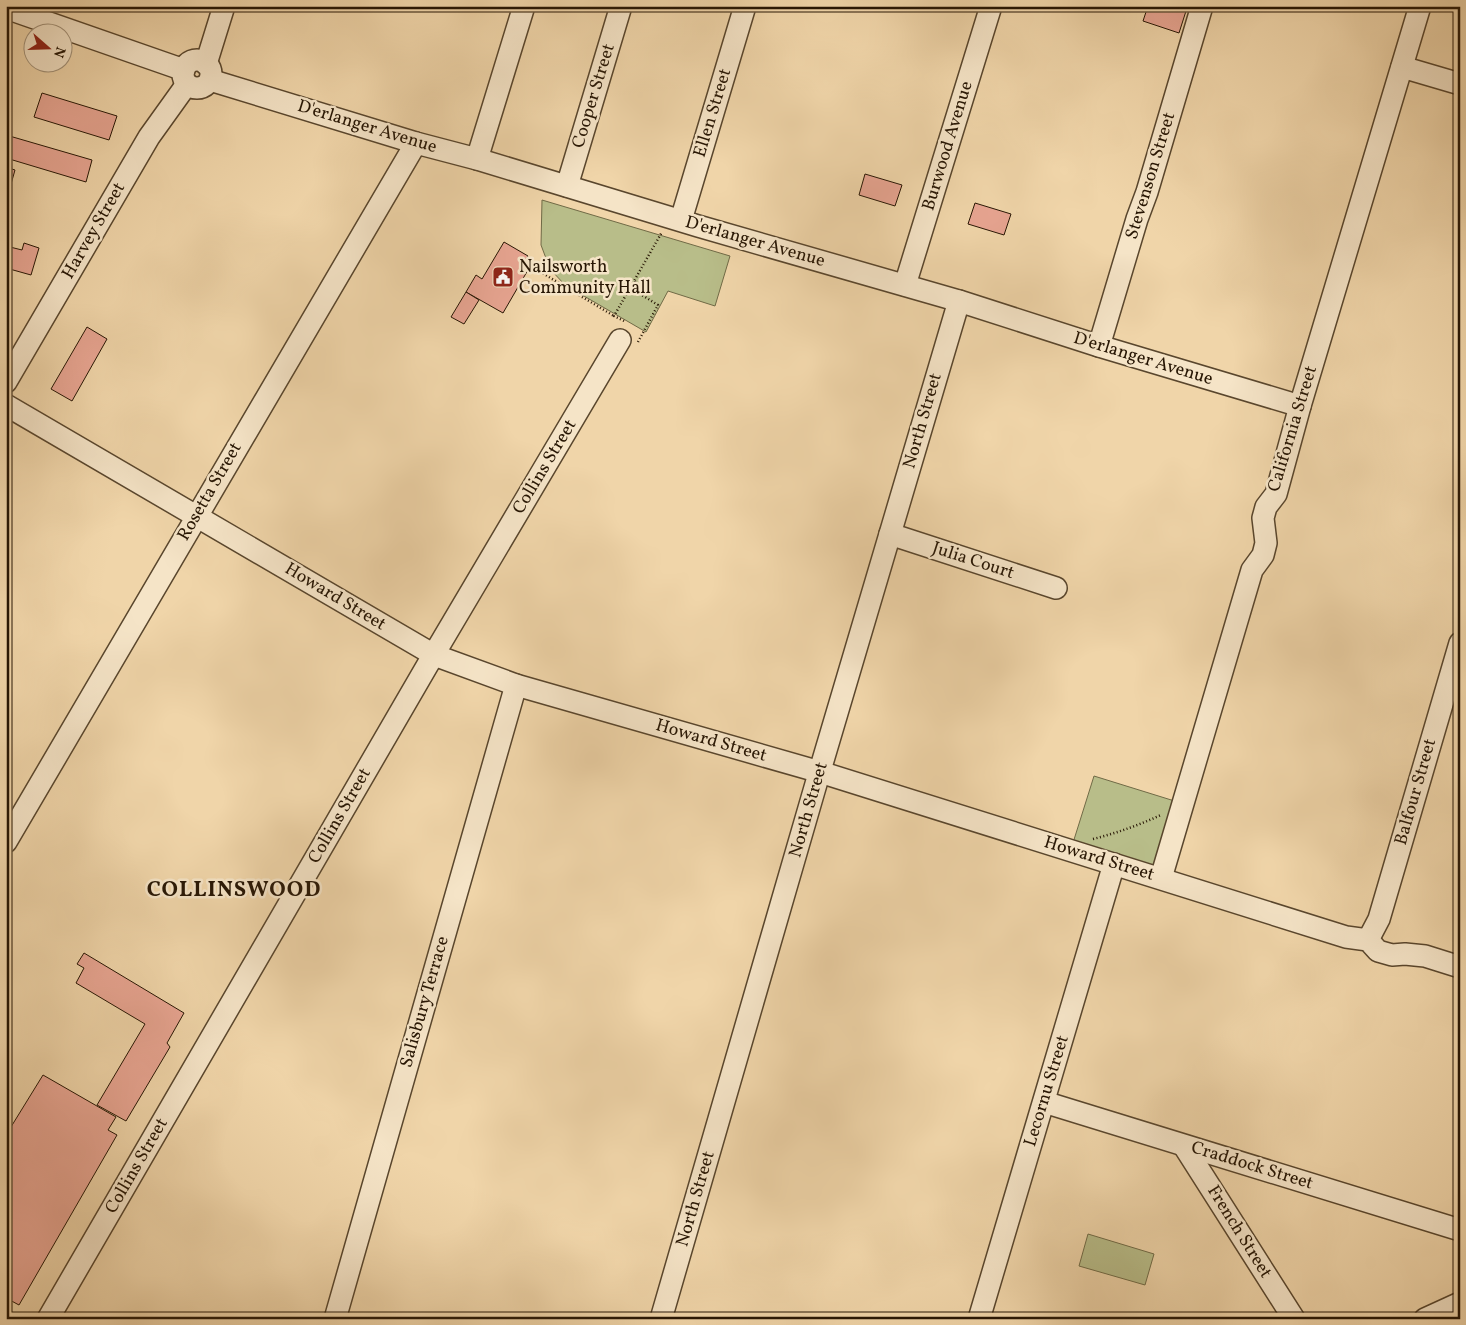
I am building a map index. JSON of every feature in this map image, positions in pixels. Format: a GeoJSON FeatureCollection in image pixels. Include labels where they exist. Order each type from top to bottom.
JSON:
{"type":"FeatureCollection","features":[{"type":"Feature","properties":{"kind":"street"},"geometry":{"type":"LineString","coordinates":[[208,72],[224,6]]}},
{"type":"Feature","properties":{"kind":"street"},"geometry":{"type":"LineString","coordinates":[[476,159],[524,6]]}},
{"type":"Feature","properties":{"kind":"street","name":"Cooper Street"},"geometry":{"type":"LineString","coordinates":[[567,186],[621,6]]}},
{"type":"Feature","properties":{"kind":"street","name":"Ellen Street"},"geometry":{"type":"LineString","coordinates":[[681,220],[745,6]]}},
{"type":"Feature","properties":{"kind":"street","name":"Burwood Avenue"},"geometry":{"type":"LineString","coordinates":[[905,285],[990,6]]}},
{"type":"Feature","properties":{"kind":"street","name":"Stevenson Street"},"geometry":{"type":"LineString","coordinates":[[1099,346],[1137,219],[1148,192],[1202,6]]}},
{"type":"Feature","properties":{"kind":"street","name":"California Street"},"geometry":{"type":"LineString","coordinates":[[1160,878],[1252,570],[1263,555],[1266,543],[1263,518],[1266,507],[1276,494],[1300,406],[1420,6]]}},
{"type":"Feature","properties":{"kind":"street"},"geometry":{"type":"LineString","coordinates":[[6,8],[186,77],[187,65],[196,61],[201,61],[208,72]]}},
{"type":"Feature","properties":{"kind":"street"},"geometry":{"type":"LineString","coordinates":[[1402,67],[1460,84]]}},
{"type":"Feature","properties":{"kind":"street","name":"D'erlanger Avenue"},"geometry":{"type":"LineString","coordinates":[[208,72],[416,142],[959,301],[1099,346],[1300,406]]}},
{"type":"Feature","properties":{"kind":"street","name":"Harvey Street"},"geometry":{"type":"LineString","coordinates":[[6,382],[186,77]]}},
{"type":"Feature","properties":{"kind":"street","name":"Rosetta Street"},"geometry":{"type":"LineString","coordinates":[[6,842],[416,142]]}},
{"type":"Feature","properties":{"kind":"street","name":"North Street"},"geometry":{"type":"LineString","coordinates":[[661,1319],[959,301]]}},
{"type":"Feature","properties":{"kind":"street","name":"Collins Street"},"geometry":{"type":"LineString","coordinates":[[48,1319],[434,655],[620,340]]}},
{"type":"Feature","properties":{"kind":"street","name":"Howard Street"},"geometry":{"type":"LineString","coordinates":[[6,405],[434,655],[516,685],[820,772],[1346,937],[1368,940],[1378,951],[1392,956],[1405,954],[1425,956],[1460,967]]}},
{"type":"Feature","properties":{"kind":"street","name":"Julia Court"},"geometry":{"type":"LineString","coordinates":[[890,534],[1056,588]]}},
{"type":"Feature","properties":{"kind":"street","name":"Balfour Street"},"geometry":{"type":"LineString","coordinates":[[1368,940],[1379,919],[1460,644]]}},
{"type":"Feature","properties":{"kind":"street","name":"Salisbury Terrace"},"geometry":{"type":"LineString","coordinates":[[335,1319],[516,685]]}},
{"type":"Feature","properties":{"kind":"street","name":"Lecornu Street"},"geometry":{"type":"LineString","coordinates":[[979,1319],[1114,864]]}},
{"type":"Feature","properties":{"kind":"street","name":"Craddock Street"},"geometry":{"type":"LineString","coordinates":[[1044,1102],[1460,1230]]}},
{"type":"Feature","properties":{"kind":"street","name":"French Street"},"geometry":{"type":"LineString","coordinates":[[1184,1146],[1294,1319]]}},
{"type":"Feature","properties":{"kind":"street"},"geometry":{"type":"LineString","coordinates":[[1425,1319],[1460,1303]]}},
{"type":"Feature","properties":{"kind":"path"},"geometry":{"type":"LineString","coordinates":[[614,316],[663,231]]}},
{"type":"Feature","properties":{"kind":"path"},"geometry":{"type":"LineString","coordinates":[[534,268],[625,322],[620,340],[634,349],[658,305],[637,292],[635,281]]}},
{"type":"Feature","properties":{"kind":"path"},"geometry":{"type":"LineString","coordinates":[[1077,852],[1081,841],[1112,834],[1139,825],[1177,807],[1182,808]]}},
{"type":"Feature","properties":{"kind":"green space"},"geometry":{"type":"Polygon","coordinates":[[[542,200],[730,256],[715,306],[668,291],[646,332],[565,285],[550,269],[541,245],[542,200]]]}},
{"type":"Feature","properties":{"kind":"green space"},"geometry":{"type":"Polygon","coordinates":[[[1094,776],[1181,803],[1159,873],[1072,846],[1094,776]]]}},
{"type":"Feature","properties":{"kind":"green space"},"geometry":{"type":"Polygon","coordinates":[[[1088,1234],[1154,1254],[1145,1285],[1079,1266],[1088,1234]]]}},
{"type":"Feature","properties":{"kind":"building"},"geometry":{"type":"Polygon","coordinates":[[[1148,6],[1170,6],[1186,11],[1179,33],[1143,21],[1148,6]]]}},
{"type":"Feature","properties":{"kind":"building"},"geometry":{"type":"Polygon","coordinates":[[[42,93],[117,116],[109,140],[34,117],[42,93]]]}},
{"type":"Feature","properties":{"kind":"building"},"geometry":{"type":"Polygon","coordinates":[[[6,135],[92,160],[86,182],[6,158],[6,135]]]}},
{"type":"Feature","properties":{"kind":"building"},"geometry":{"type":"Polygon","coordinates":[[[6,167],[15,170],[11,184],[6,182],[6,167]]]}},
{"type":"Feature","properties":{"kind":"building"},"geometry":{"type":"Polygon","coordinates":[[[865,174],[902,185],[895,206],[859,195],[865,174]]]}},
{"type":"Feature","properties":{"kind":"building"},"geometry":{"type":"Polygon","coordinates":[[[975,203],[1011,214],[1004,235],[968,224],[975,203]]]}},
{"type":"Feature","properties":{"kind":"building","name":"Nailsworth Community Hall"},"geometry":{"type":"Polygon","coordinates":[[[504,242],[528,256],[526,259],[532,263],[503,313],[466,292],[476,275],[482,279],[504,242]]]}},
{"type":"Feature","properties":{"kind":"building"},"geometry":{"type":"Polygon","coordinates":[[[24,243],[39,248],[31,275],[6,268],[6,246],[22,250],[24,243]]]}},
{"type":"Feature","properties":{"kind":"building"},"geometry":{"type":"Polygon","coordinates":[[[466,292],[479,300],[464,324],[451,317],[466,292]]]}},
{"type":"Feature","properties":{"kind":"building"},"geometry":{"type":"Polygon","coordinates":[[[87,327],[107,339],[72,401],[51,389],[87,327]]]}},
{"type":"Feature","properties":{"kind":"building"},"geometry":{"type":"Polygon","coordinates":[[[84,953],[184,1013],[167,1043],[170,1047],[126,1121],[97,1105],[145,1024],[76,983],[84,968],[77,964],[84,953]]]}},
{"type":"Feature","properties":{"kind":"building"},"geometry":{"type":"Polygon","coordinates":[[[43,1075],[116,1117],[108,1130],[117,1135],[19,1305],[6,1298],[6,1135],[43,1075]]]}},
{"type":"Feature","properties":{"kind":"place","name":"Nailsworth Community Hall"},"geometry":{"type":"Point","coordinates":[503,277]}},
{"type":"Feature","properties":{"kind":"district","name":"COLLINSWOOD"},"geometry":{"type":"Point","coordinates":[234,890]}}]}
